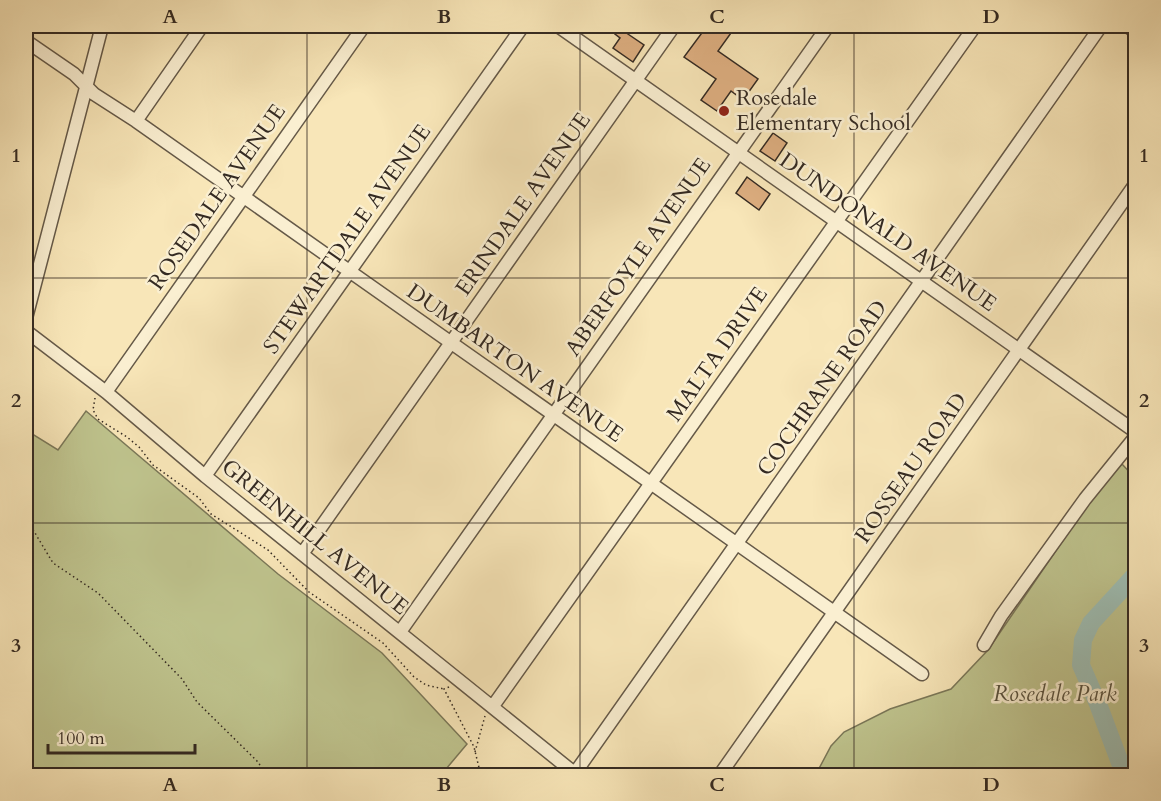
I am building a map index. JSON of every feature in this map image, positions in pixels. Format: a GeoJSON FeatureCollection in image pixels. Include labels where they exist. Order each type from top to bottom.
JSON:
{"type":"FeatureCollection","features":[{"type":"Feature","properties":{"kind":"street"},"geometry":{"type":"LineString","coordinates":[[26,318],[102,26]]}},
{"type":"Feature","properties":{"kind":"street"},"geometry":{"type":"LineString","coordinates":[[136,121],[201,26]]}},
{"type":"Feature","properties":{"kind":"street","name":"ROSEDALE AVENUE"},"geometry":{"type":"LineString","coordinates":[[100,394],[364,26]]}},
{"type":"Feature","properties":{"kind":"street","name":"STEWARTDALE AVENUE"},"geometry":{"type":"LineString","coordinates":[[205,476],[523,26]]}},
{"type":"Feature","properties":{"kind":"street","name":"DUNDONALD AVENUE"},"geometry":{"type":"LineString","coordinates":[[558,26],[737,153],[837,220],[1136,434]]}},
{"type":"Feature","properties":{"kind":"street","name":"ERINDALE AVENUE"},"geometry":{"type":"LineString","coordinates":[[302,554],[674,26]]}},
{"type":"Feature","properties":{"kind":"street","name":"ABERFOYLE AVENUE"},"geometry":{"type":"LineString","coordinates":[[400,632],[828,26]]}},
{"type":"Feature","properties":{"kind":"street","name":"MALTA DRIVE"},"geometry":{"type":"LineString","coordinates":[[489,709],[975,26]]}},
{"type":"Feature","properties":{"kind":"street","name":"COCHRANE ROAD"},"geometry":{"type":"LineString","coordinates":[[577,774],[1101,26]]}},
{"type":"Feature","properties":{"kind":"street"},"geometry":{"type":"LineString","coordinates":[[1127,26],[1136,32]]}},
{"type":"Feature","properties":{"kind":"street","name":"DUMBARTON AVENUE"},"geometry":{"type":"LineString","coordinates":[[26,41],[74,74],[94,94],[136,121],[922,674]]}},
{"type":"Feature","properties":{"kind":"street","name":"ROSSEAU ROAD"},"geometry":{"type":"LineString","coordinates":[[719,776],[1136,183]]}},
{"type":"Feature","properties":{"kind":"street","name":"GREENHILL AVENUE"},"geometry":{"type":"LineString","coordinates":[[26,331],[100,394],[400,632],[489,709],[577,774]]}},
{"type":"Feature","properties":{"kind":"street"},"geometry":{"type":"LineString","coordinates":[[984,645],[1001,616],[1136,434]]}},
{"type":"Feature","properties":{"kind":"path"},"geometry":{"type":"LineString","coordinates":[[100,394],[93,410],[98,419],[139,447],[153,465],[199,498],[211,513],[268,550],[309,592],[382,643],[414,677],[426,685],[444,689],[453,686]]}},
{"type":"Feature","properties":{"kind":"path"},"geometry":{"type":"LineString","coordinates":[[26,518],[53,563],[98,592],[122,616],[182,679],[197,702],[259,763],[264,776]]}},
{"type":"Feature","properties":{"kind":"path"},"geometry":{"type":"LineString","coordinates":[[444,689],[475,752],[482,776]]}},
{"type":"Feature","properties":{"kind":"path"},"geometry":{"type":"LineString","coordinates":[[475,752],[489,709]]}},
{"type":"Feature","properties":{"kind":"path"},"geometry":{"type":"LineString","coordinates":[[187,773],[191,776]]}},
{"type":"Feature","properties":{"kind":"green space"},"geometry":{"type":"Polygon","coordinates":[[[86,411],[278,574],[382,653],[467,744],[441,775],[26,775],[26,430],[58,450],[86,411]]]}},
{"type":"Feature","properties":{"kind":"green space","name":"Rosedale Park"},"geometry":{"type":"Polygon","coordinates":[[[1122,464],[1135,478],[1135,775],[815,776],[831,746],[844,732],[890,709],[951,689],[988,650],[1094,495],[1122,464]]]}},
{"type":"Feature","properties":{"kind":"building"},"geometry":{"type":"Polygon","coordinates":[[[707,26],[736,26],[718,51],[758,79],[743,100],[731,91],[717,111],[701,100],[716,79],[684,57],[707,26]]]}},
{"type":"Feature","properties":{"kind":"building"},"geometry":{"type":"Polygon","coordinates":[[[619,28],[644,45],[633,62],[613,48],[620,38],[615,34],[619,28]]]}},
{"type":"Feature","properties":{"kind":"building"},"geometry":{"type":"Polygon","coordinates":[[[773,133],[787,143],[775,161],[760,151],[773,133]]]}},
{"type":"Feature","properties":{"kind":"building"},"geometry":{"type":"Polygon","coordinates":[[[747,177],[770,194],[759,210],[736,193],[747,177]]]}},
{"type":"Feature","properties":{"kind":"waterway"},"geometry":{"type":"LineString","coordinates":[[1125,776],[1081,665],[1083,640],[1091,623],[1136,574]]}},
{"type":"Feature","properties":{"kind":"place","name":"Rosedale Elementary School"},"geometry":{"type":"Point","coordinates":[724,111]}}]}
